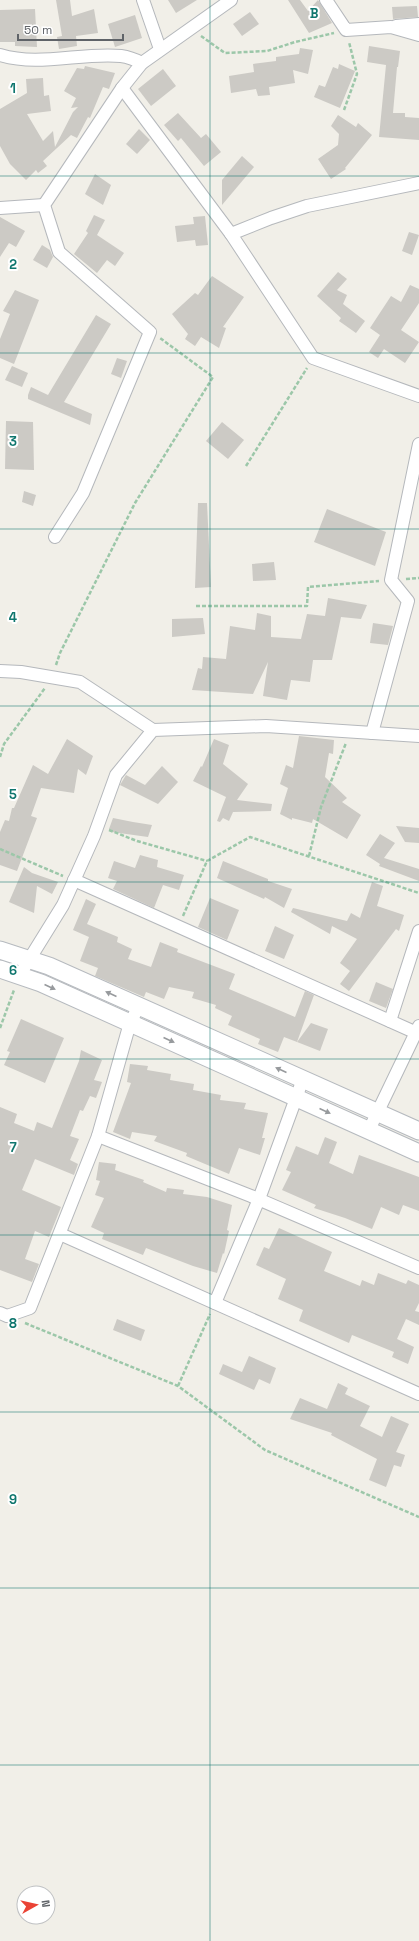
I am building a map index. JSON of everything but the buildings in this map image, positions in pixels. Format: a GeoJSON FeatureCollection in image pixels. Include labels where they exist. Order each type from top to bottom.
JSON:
{"type":"FeatureCollection","features":[{"type":"Feature","properties":{"kind":"main road"},"geometry":{"type":"LineString","coordinates":[[0,950],[49,966],[419,1131]]}},
{"type":"Feature","properties":{"kind":"main road"},"geometry":{"type":"LineString","coordinates":[[0,970],[41,984],[419,1153]]}},
{"type":"Feature","properties":{"kind":"street"},"geometry":{"type":"LineString","coordinates":[[143,0],[160,49]]}},
{"type":"Feature","properties":{"kind":"street"},"geometry":{"type":"LineString","coordinates":[[44,205],[122,88],[142,63],[231,0]]}},
{"type":"Feature","properties":{"kind":"street"},"geometry":{"type":"LineString","coordinates":[[326,0],[346,30],[419,24]]}},
{"type":"Feature","properties":{"kind":"street"},"geometry":{"type":"LineString","coordinates":[[391,27],[419,35]]}},
{"type":"Feature","properties":{"kind":"street"},"geometry":{"type":"LineString","coordinates":[[0,55],[9,58],[56,59],[123,56],[142,63]]}},
{"type":"Feature","properties":{"kind":"street"},"geometry":{"type":"LineString","coordinates":[[122,88],[231,234],[313,358],[419,396]]}},
{"type":"Feature","properties":{"kind":"street"},"geometry":{"type":"LineString","coordinates":[[231,234],[307,206],[419,183]]}},
{"type":"Feature","properties":{"kind":"street"},"geometry":{"type":"LineString","coordinates":[[0,208],[44,205]]}},
{"type":"Feature","properties":{"kind":"street"},"geometry":{"type":"LineString","coordinates":[[44,205],[58,252],[150,332],[83,493],[56,537]]}},
{"type":"Feature","properties":{"kind":"street"},"geometry":{"type":"LineString","coordinates":[[372,733],[408,601],[391,580],[419,444]]}},
{"type":"Feature","properties":{"kind":"street"},"geometry":{"type":"LineString","coordinates":[[0,671],[80,682],[153,730],[266,726],[419,736]]}},
{"type":"Feature","properties":{"kind":"street"},"geometry":{"type":"LineString","coordinates":[[19,976],[28,959],[64,905],[98,825],[116,775],[153,730]]}},
{"type":"Feature","properties":{"kind":"street"},"geometry":{"type":"LineString","coordinates":[[74,880],[390,1021],[418,1031],[368,1130]]}},
{"type":"Feature","properties":{"kind":"street"},"geometry":{"type":"LineString","coordinates":[[390,1021],[419,931]]}},
{"type":"Feature","properties":{"kind":"street"},"geometry":{"type":"LineString","coordinates":[[4,1314],[30,1308],[98,1136],[130,1023],[139,1006]]}},
{"type":"Feature","properties":{"kind":"street"},"geometry":{"type":"LineString","coordinates":[[215,1303],[259,1199],[303,1079]]}},
{"type":"Feature","properties":{"kind":"street"},"geometry":{"type":"LineString","coordinates":[[98,1136],[259,1199],[419,1268]]}},
{"type":"Feature","properties":{"kind":"street"},"geometry":{"type":"LineString","coordinates":[[60,1234],[419,1394]]}},
{"type":"Feature","properties":{"kind":"path"},"geometry":{"type":"LineString","coordinates":[[190,28],[225,52],[267,51],[295,42],[346,30],[357,74],[344,110]]}},
{"type":"Feature","properties":{"kind":"path"},"geometry":{"type":"LineString","coordinates":[[0,757],[4,744],[52,678],[60,653],[135,503],[213,377],[143,326]]}},
{"type":"Feature","properties":{"kind":"path"},"geometry":{"type":"LineString","coordinates":[[246,466],[313,358]]}},
{"type":"Feature","properties":{"kind":"path"},"geometry":{"type":"LineString","coordinates":[[196,606],[307,606],[308,587],[391,580]]}},
{"type":"Feature","properties":{"kind":"path"},"geometry":{"type":"LineString","coordinates":[[309,856],[321,807],[351,731]]}},
{"type":"Feature","properties":{"kind":"path"},"geometry":{"type":"LineString","coordinates":[[98,825],[137,841],[207,861]]}},
{"type":"Feature","properties":{"kind":"path"},"geometry":{"type":"LineString","coordinates":[[178,927],[207,861],[250,837],[419,893]]}},
{"type":"Feature","properties":{"kind":"path"},"geometry":{"type":"LineString","coordinates":[[0,849],[74,880]]}},
{"type":"Feature","properties":{"kind":"path"},"geometry":{"type":"LineString","coordinates":[[0,1028],[19,976]]}},
{"type":"Feature","properties":{"kind":"path"},"geometry":{"type":"LineString","coordinates":[[178,1386],[215,1303]]}},
{"type":"Feature","properties":{"kind":"path"},"geometry":{"type":"LineString","coordinates":[[4,1314],[178,1386],[265,1450],[419,1517]]}}]}
